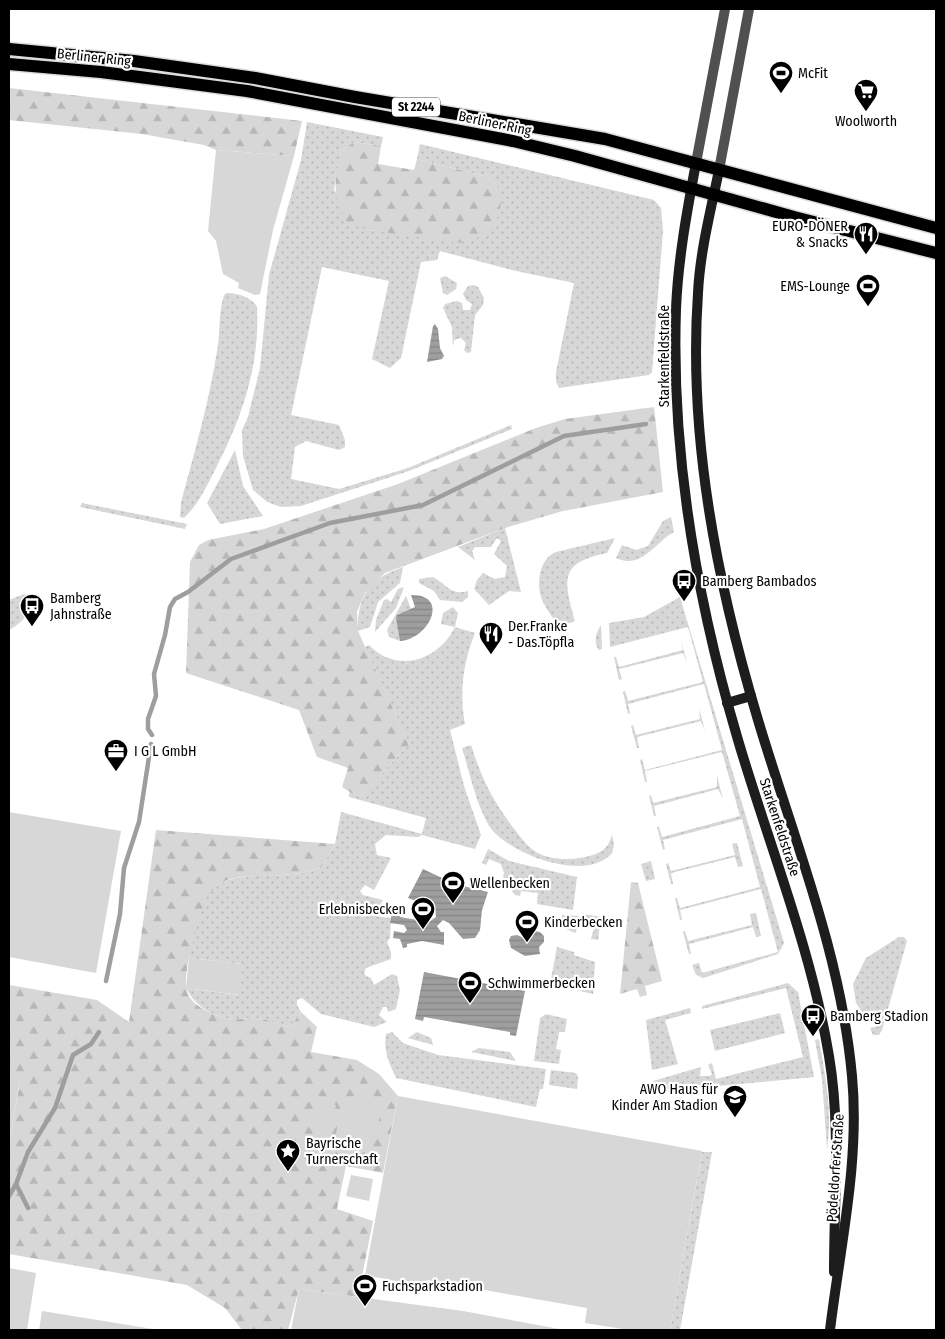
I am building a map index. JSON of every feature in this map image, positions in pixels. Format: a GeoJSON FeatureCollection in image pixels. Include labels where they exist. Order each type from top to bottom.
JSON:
{"type":"FeatureCollection","features":[{"type":"Feature","properties":{"kind":"main road","name":"Berliner Ring"},"geometry":{"type":"LineString","coordinates":[[9,49],[134,61],[255,78],[354,97],[605,138],[936,228]]}},
{"type":"Feature","properties":{"kind":"main road","name":"Berliner Ring"},"geometry":{"type":"LineString","coordinates":[[9,64],[119,74],[248,91],[512,141],[936,253]]}},
{"type":"Feature","properties":{"kind":"main road","name":"Starkenfeldstraße"},"geometry":{"type":"LineString","coordinates":[[696,163],[676,306],[676,398],[686,507],[702,592],[728,703],[806,960]]}},
{"type":"Feature","properties":{"kind":"main road","name":"Starkenfeldstraße"},"geometry":{"type":"LineString","coordinates":[[720,170],[714,194],[698,289],[696,354],[698,410],[712,523],[730,618],[751,696],[830,952]]}},
{"type":"Feature","properties":{"kind":"main road"},"geometry":{"type":"LineString","coordinates":[[728,703],[751,696]]}},
{"type":"Feature","properties":{"kind":"main road","name":"Pödeldorfer Straße"},"geometry":{"type":"LineString","coordinates":[[830,952],[842,1001],[849,1052],[854,1130],[842,1253],[830,1330]]}},
{"type":"Feature","properties":{"kind":"main road","name":"Pödeldorfer Straße"},"geometry":{"type":"LineString","coordinates":[[806,960],[826,1043],[833,1091],[835,1130],[834,1298]]}},
{"type":"Feature","properties":{"kind":"street","name":"Starkenfeldstraße"},"geometry":{"type":"LineString","coordinates":[[696,163],[725,9]]}},
{"type":"Feature","properties":{"kind":"street","name":"Starkenfeldstraße"},"geometry":{"type":"LineString","coordinates":[[720,170],[749,9]]}},
{"type":"Feature","properties":{"kind":"green space"},"geometry":{"type":"Polygon","coordinates":[[[9,88],[302,121],[294,156],[216,150],[204,145],[142,134],[9,120],[9,88]]]}},
{"type":"Feature","properties":{"kind":"green space"},"geometry":{"type":"Polygon","coordinates":[[[307,122],[383,137],[381,146],[354,142],[341,151],[334,190],[369,230],[412,235],[497,185],[488,177],[417,159],[420,144],[654,200],[661,208],[663,231],[652,372],[649,375],[559,388],[556,382],[556,372],[574,283],[516,271],[440,251],[437,260],[421,262],[401,358],[390,368],[372,359],[389,281],[322,267],[291,415],[339,425],[345,440],[345,447],[339,450],[306,441],[295,447],[291,479],[339,489],[408,468],[511,425],[512,429],[409,471],[301,506],[281,507],[267,502],[253,490],[243,456],[242,430],[248,417],[260,368],[269,275],[301,160],[307,122]]]}},
{"type":"Feature","properties":{"kind":"green space"},"geometry":{"type":"Polygon","coordinates":[[[354,142],[381,146],[378,164],[414,170],[417,159],[488,177],[497,185],[501,197],[500,214],[488,230],[475,239],[457,243],[369,230],[347,223],[339,203],[336,180],[341,151],[354,142]]]}},
{"type":"Feature","properties":{"kind":"green space"},"geometry":{"type":"Polygon","coordinates":[[[216,150],[294,156],[273,230],[260,294],[255,295],[238,288],[239,283],[223,274],[216,241],[208,231],[216,150]]]}},
{"type":"Feature","properties":{"kind":"green space"},"geometry":{"type":"Polygon","coordinates":[[[445,276],[457,283],[456,289],[447,295],[443,293],[440,278],[445,276]]]}},
{"type":"Feature","properties":{"kind":"green space"},"geometry":{"type":"Polygon","coordinates":[[[474,285],[478,287],[484,298],[483,305],[475,315],[471,352],[467,353],[464,350],[466,343],[461,338],[454,340],[453,347],[452,327],[443,308],[445,304],[457,301],[462,303],[463,310],[470,310],[472,304],[466,300],[463,294],[468,286],[474,285]]]}},
{"type":"Feature","properties":{"kind":"green space"},"geometry":{"type":"Polygon","coordinates":[[[226,293],[244,296],[257,307],[256,350],[241,411],[225,450],[202,495],[184,518],[180,517],[181,502],[211,385],[218,345],[222,303],[226,293]]]}},
{"type":"Feature","properties":{"kind":"green space"},"geometry":{"type":"Polygon","coordinates":[[[654,407],[663,492],[563,511],[505,528],[385,573],[365,593],[357,612],[358,631],[409,744],[361,796],[353,794],[342,787],[348,768],[317,757],[299,710],[186,673],[190,562],[199,545],[208,540],[264,529],[398,484],[536,428],[565,419],[654,407]]]}},
{"type":"Feature","properties":{"kind":"green space"},"geometry":{"type":"Polygon","coordinates":[[[235,450],[243,486],[263,516],[220,524],[207,503],[235,450]]]}},
{"type":"Feature","properties":{"kind":"green space"},"geometry":{"type":"Polygon","coordinates":[[[82,503],[187,524],[185,529],[80,507],[82,503]]]}},
{"type":"Feature","properties":{"kind":"green space"},"geometry":{"type":"Polygon","coordinates":[[[671,517],[674,532],[648,553],[641,558],[633,560],[625,561],[616,558],[622,545],[636,550],[648,546],[663,521],[671,517]]]}},
{"type":"Feature","properties":{"kind":"green space"},"geometry":{"type":"Polygon","coordinates":[[[505,528],[521,592],[509,591],[489,605],[474,589],[477,580],[483,573],[495,579],[505,577],[507,566],[494,554],[501,541],[497,538],[491,547],[475,547],[472,551],[475,560],[458,547],[505,528]]]}},
{"type":"Feature","properties":{"kind":"green space"},"geometry":{"type":"Polygon","coordinates":[[[615,538],[607,553],[591,557],[572,568],[568,575],[567,584],[575,621],[559,627],[547,610],[541,597],[539,582],[545,561],[556,552],[615,538]]]}},
{"type":"Feature","properties":{"kind":"green space"},"geometry":{"type":"Polygon","coordinates":[[[403,567],[400,583],[378,602],[370,627],[358,631],[360,608],[368,590],[382,577],[403,567]]]}},
{"type":"Feature","properties":{"kind":"green space"},"geometry":{"type":"Polygon","coordinates":[[[433,577],[453,591],[468,591],[468,597],[462,602],[440,600],[434,591],[419,583],[419,579],[433,577]]]}},
{"type":"Feature","properties":{"kind":"green space"},"geometry":{"type":"Polygon","coordinates":[[[404,587],[396,608],[375,632],[376,620],[384,600],[387,599],[391,602],[398,589],[404,587]]]}},
{"type":"Feature","properties":{"kind":"green space"},"geometry":{"type":"Polygon","coordinates":[[[24,594],[32,600],[30,609],[18,625],[9,630],[9,600],[24,594]]]}},
{"type":"Feature","properties":{"kind":"green space"},"geometry":{"type":"Polygon","coordinates":[[[406,596],[411,609],[397,615],[400,641],[389,637],[387,630],[406,596]]]}},
{"type":"Feature","properties":{"kind":"green space"},"geometry":{"type":"Polygon","coordinates":[[[680,597],[784,943],[778,954],[703,978],[696,975],[692,965],[699,963],[702,973],[778,952],[761,889],[680,910],[682,920],[680,920],[675,898],[677,898],[680,908],[760,887],[742,819],[663,840],[665,849],[663,850],[657,827],[659,827],[662,837],[740,816],[722,752],[645,771],[647,782],[645,782],[640,760],[642,759],[645,770],[722,750],[704,684],[628,704],[630,713],[628,714],[623,692],[625,691],[628,701],[703,682],[688,627],[610,647],[609,623],[644,617],[680,597]]]}},
{"type":"Feature","properties":{"kind":"green space"},"geometry":{"type":"Polygon","coordinates":[[[453,607],[458,613],[455,627],[441,624],[443,613],[453,607]]]}},
{"type":"Feature","properties":{"kind":"green space"},"geometry":{"type":"Polygon","coordinates":[[[601,625],[602,649],[599,650],[596,638],[601,625]]]}},
{"type":"Feature","properties":{"kind":"green space"},"geometry":{"type":"Polygon","coordinates":[[[455,627],[475,633],[463,678],[462,701],[465,724],[450,730],[464,786],[481,835],[475,849],[422,835],[418,837],[386,835],[375,844],[377,855],[391,858],[374,890],[365,885],[360,891],[363,895],[383,900],[379,906],[372,905],[368,911],[360,911],[359,914],[362,917],[367,915],[391,918],[390,938],[387,942],[391,952],[391,959],[366,968],[364,973],[371,978],[374,985],[392,974],[397,976],[400,990],[396,1009],[388,1012],[387,1007],[383,1007],[379,1015],[387,1022],[374,1027],[321,1014],[302,998],[297,1000],[297,1005],[301,1012],[290,1027],[256,1018],[225,1018],[211,1013],[194,1000],[186,988],[239,995],[243,964],[189,958],[201,906],[205,898],[217,886],[234,878],[293,874],[321,868],[335,844],[341,812],[422,834],[426,818],[349,797],[349,792],[361,796],[409,744],[365,647],[369,645],[380,654],[392,659],[416,660],[438,648],[448,639],[455,627]]]}},
{"type":"Feature","properties":{"kind":"green space"},"geometry":{"type":"Polygon","coordinates":[[[681,640],[687,663],[683,653],[619,669],[622,679],[619,680],[614,657],[616,657],[619,667],[683,650],[681,640]]]}},
{"type":"Feature","properties":{"kind":"green space"},"geometry":{"type":"Polygon","coordinates":[[[699,708],[705,731],[701,721],[637,737],[639,748],[637,748],[631,726],[633,725],[636,735],[700,719],[699,708]]]}},
{"type":"Feature","properties":{"kind":"green space"},"geometry":{"type":"Polygon","coordinates":[[[471,745],[484,780],[494,799],[515,830],[532,849],[550,857],[562,859],[580,858],[603,850],[609,844],[612,834],[614,845],[612,853],[600,862],[584,866],[566,865],[528,854],[497,835],[483,815],[473,787],[462,748],[471,745]]]}},
{"type":"Feature","properties":{"kind":"green space"},"geometry":{"type":"Polygon","coordinates":[[[717,776],[723,799],[718,789],[654,806],[656,816],[654,816],[649,796],[651,795],[653,803],[717,787],[717,776]]]}},
{"type":"Feature","properties":{"kind":"green space"},"geometry":{"type":"Polygon","coordinates":[[[9,812],[121,831],[96,973],[9,957],[9,812]]]}},
{"type":"Feature","properties":{"kind":"green space"},"geometry":{"type":"Polygon","coordinates":[[[156,830],[335,844],[321,868],[293,874],[229,879],[216,887],[203,905],[186,974],[186,987],[192,1000],[204,1010],[220,1016],[237,1019],[261,1019],[290,1027],[301,1012],[317,1027],[311,1052],[357,1060],[379,1074],[398,1096],[383,1173],[346,1166],[337,1209],[373,1221],[358,1297],[299,1289],[288,1330],[242,1330],[225,1308],[187,1285],[9,1254],[9,1143],[20,1081],[9,1079],[9,985],[97,1000],[129,1022],[156,830]]]}},
{"type":"Feature","properties":{"kind":"green space"},"geometry":{"type":"Polygon","coordinates":[[[737,843],[743,866],[738,867],[735,857],[671,873],[673,884],[671,884],[666,864],[668,863],[671,871],[735,855],[732,844],[737,843]]]}},
{"type":"Feature","properties":{"kind":"green space"},"geometry":{"type":"Polygon","coordinates":[[[488,849],[509,861],[577,877],[573,910],[537,904],[538,893],[521,891],[520,896],[515,895],[503,877],[504,873],[501,864],[489,859],[486,865],[482,863],[488,849]]]}},
{"type":"Feature","properties":{"kind":"green space"},"geometry":{"type":"Polygon","coordinates":[[[651,861],[655,879],[646,881],[641,864],[651,861]]]}},
{"type":"Feature","properties":{"kind":"green space"},"geometry":{"type":"Polygon","coordinates":[[[631,882],[638,883],[662,981],[645,986],[647,995],[640,997],[637,989],[620,994],[631,882]]]}},
{"type":"Feature","properties":{"kind":"green space"},"geometry":{"type":"Polygon","coordinates":[[[756,913],[761,936],[756,937],[753,927],[689,944],[691,954],[689,954],[683,932],[685,931],[688,941],[752,925],[750,914],[756,913]]]}},
{"type":"Feature","properties":{"kind":"green space"},"geometry":{"type":"Polygon","coordinates":[[[584,914],[601,917],[598,940],[591,939],[596,921],[583,919],[584,914]]]}},
{"type":"Feature","properties":{"kind":"green space"},"geometry":{"type":"Polygon","coordinates":[[[562,915],[579,916],[576,933],[560,927],[562,915]]]}},
{"type":"Feature","properties":{"kind":"green space"},"geometry":{"type":"Polygon","coordinates":[[[899,937],[904,937],[907,941],[882,1030],[879,1035],[873,1035],[870,1028],[879,1026],[879,1020],[866,1018],[856,1003],[853,984],[866,958],[899,937]]]}},
{"type":"Feature","properties":{"kind":"green space"},"geometry":{"type":"Polygon","coordinates":[[[557,947],[574,952],[574,955],[595,962],[593,994],[550,984],[557,947]]]}},
{"type":"Feature","properties":{"kind":"green space"},"geometry":{"type":"Polygon","coordinates":[[[189,958],[243,964],[240,995],[186,988],[189,958]]]}},
{"type":"Feature","properties":{"kind":"green space"},"geometry":{"type":"Polygon","coordinates":[[[788,983],[798,992],[814,1077],[654,1092],[653,1081],[701,1067],[700,1076],[710,1076],[712,1074],[708,1065],[712,1063],[716,1079],[803,1057],[786,988],[702,1009],[702,1006],[788,983]]]}},
{"type":"Feature","properties":{"kind":"green space"},"geometry":{"type":"Polygon","coordinates":[[[690,1008],[691,1013],[665,1020],[678,1064],[652,1070],[646,1020],[690,1008]]]}},
{"type":"Feature","properties":{"kind":"green space"},"geometry":{"type":"Polygon","coordinates":[[[780,1013],[785,1033],[715,1051],[710,1030],[780,1013]]]}},
{"type":"Feature","properties":{"kind":"green space"},"geometry":{"type":"Polygon","coordinates":[[[546,1014],[567,1019],[565,1032],[559,1032],[556,1049],[561,1050],[559,1064],[534,1061],[540,1018],[546,1014]]]}},
{"type":"Feature","properties":{"kind":"green space"},"geometry":{"type":"Polygon","coordinates":[[[392,1032],[403,1043],[438,1055],[546,1069],[543,1089],[540,1089],[536,1107],[396,1078],[385,1046],[386,1034],[392,1032]]]}},
{"type":"Feature","properties":{"kind":"green space"},"geometry":{"type":"Polygon","coordinates":[[[417,1032],[431,1038],[433,1045],[408,1038],[417,1032]]]}},
{"type":"Feature","properties":{"kind":"green space"},"geometry":{"type":"Polygon","coordinates":[[[819,1039],[829,1107],[827,1149],[822,1079],[815,1040],[819,1039]]]}},
{"type":"Feature","properties":{"kind":"green space"},"geometry":{"type":"Polygon","coordinates":[[[479,1048],[510,1052],[516,1061],[471,1052],[479,1048]]]}},
{"type":"Feature","properties":{"kind":"green space"},"geometry":{"type":"Polygon","coordinates":[[[551,1070],[576,1073],[578,1077],[577,1089],[549,1085],[551,1070]]]}},
{"type":"Feature","properties":{"kind":"green space"},"geometry":{"type":"Polygon","coordinates":[[[9,1079],[20,1080],[9,1143],[9,1079]]]}},
{"type":"Feature","properties":{"kind":"green space"},"geometry":{"type":"Polygon","coordinates":[[[398,1096],[702,1151],[670,1330],[629,1330],[585,1323],[587,1308],[427,1280],[425,1287],[365,1275],[398,1096]]]}},
{"type":"Feature","properties":{"kind":"green space"},"geometry":{"type":"Polygon","coordinates":[[[343,1098],[370,1103],[380,1116],[376,1135],[362,1143],[335,1138],[343,1098]]]}},
{"type":"Feature","properties":{"kind":"green space"},"geometry":{"type":"Polygon","coordinates":[[[316,1101],[336,1105],[332,1128],[311,1124],[316,1101]]]}},
{"type":"Feature","properties":{"kind":"green space"},"geometry":{"type":"Polygon","coordinates":[[[702,1152],[712,1152],[680,1330],[670,1330],[702,1152]]]}},
{"type":"Feature","properties":{"kind":"green space"},"geometry":{"type":"Polygon","coordinates":[[[351,1175],[373,1179],[369,1201],[346,1196],[351,1175]]]}},
{"type":"Feature","properties":{"kind":"green space"},"geometry":{"type":"Polygon","coordinates":[[[9,1268],[36,1273],[27,1330],[9,1330],[9,1268]]]}},
{"type":"Feature","properties":{"kind":"green space","name":"Fuchsparkstadion"},"geometry":{"type":"Polygon","coordinates":[[[299,1289],[463,1311],[565,1330],[291,1330],[299,1289]]]}},
{"type":"Feature","properties":{"kind":"green space"},"geometry":{"type":"Polygon","coordinates":[[[42,1311],[159,1330],[39,1330],[42,1311]]]}},
{"type":"Feature","properties":{"kind":"shaded area"},"geometry":{"type":"Polygon","coordinates":[[[435,324],[438,329],[440,348],[444,356],[442,359],[427,362],[433,326],[435,324]]]}},
{"type":"Feature","properties":{"kind":"shaded area"},"geometry":{"type":"Polygon","coordinates":[[[411,595],[423,597],[430,601],[433,609],[427,625],[420,633],[400,641],[396,618],[397,615],[415,607],[411,595]]]}},
{"type":"Feature","properties":{"kind":"shaded area","name":"Wellenbecken"},"geometry":{"type":"Polygon","coordinates":[[[423,869],[455,884],[488,892],[482,910],[480,930],[475,938],[463,939],[449,923],[443,920],[437,926],[441,932],[444,932],[444,945],[422,941],[407,944],[407,947],[403,948],[400,939],[393,938],[394,931],[404,933],[407,930],[404,925],[390,923],[392,912],[400,914],[400,917],[429,922],[436,917],[435,908],[408,898],[423,869]]]}},
{"type":"Feature","properties":{"kind":"shaded area","name":"Kinderbecken"},"geometry":{"type":"Polygon","coordinates":[[[534,931],[540,932],[544,936],[544,942],[539,947],[540,954],[525,956],[511,948],[509,940],[511,936],[517,935],[526,939],[534,931]]]}},
{"type":"Feature","properties":{"kind":"shaded area","name":"Schwimmerbecken"},"geometry":{"type":"Polygon","coordinates":[[[424,972],[525,991],[516,1036],[510,1035],[510,1032],[424,1017],[423,1021],[415,1019],[424,972]]]}},
{"type":"Feature","properties":{"kind":"waterway"},"geometry":{"type":"LineString","coordinates":[[152,735],[148,729],[148,719],[156,696],[154,674],[165,635],[170,607],[175,599],[188,592],[231,559],[330,523],[423,505],[564,436],[646,424]]}},
{"type":"Feature","properties":{"kind":"waterway"},"geometry":{"type":"LineString","coordinates":[[106,981],[120,914],[124,868],[139,822],[151,744]]}},
{"type":"Feature","properties":{"kind":"waterway"},"geometry":{"type":"LineString","coordinates":[[9,1196],[16,1184],[28,1152],[55,1108],[73,1055],[91,1044],[99,1032]]}},
{"type":"Feature","properties":{"kind":"waterway"},"geometry":{"type":"LineString","coordinates":[[16,1184],[28,1208]]}},
{"type":"Feature","properties":{"kind":"place","name":"McFit"},"geometry":{"type":"Point","coordinates":[781,94]}},
{"type":"Feature","properties":{"kind":"place","name":"Woolworth"},"geometry":{"type":"Point","coordinates":[866,112]}},
{"type":"Feature","properties":{"kind":"place","name":"EURO-DÖNER & Snacks"},"geometry":{"type":"Point","coordinates":[866,255]}},
{"type":"Feature","properties":{"kind":"place","name":"EMS-Lounge"},"geometry":{"type":"Point","coordinates":[868,307]}},
{"type":"Feature","properties":{"kind":"place","name":"Bamberg Bambados"},"geometry":{"type":"Point","coordinates":[684,602]}},
{"type":"Feature","properties":{"kind":"place","name":"Bamberg Jahnstraße"},"geometry":{"type":"Point","coordinates":[32,627]}},
{"type":"Feature","properties":{"kind":"place","name":"Der.Franke - Das.Töpfla"},"geometry":{"type":"Point","coordinates":[491,655]}},
{"type":"Feature","properties":{"kind":"place","name":"I G L GmbH"},"geometry":{"type":"Point","coordinates":[116,772]}},
{"type":"Feature","properties":{"kind":"place","name":"Wellenbecken"},"geometry":{"type":"Point","coordinates":[453,904]}},
{"type":"Feature","properties":{"kind":"place","name":"Erlebnisbecken"},"geometry":{"type":"Point","coordinates":[423,930]}},
{"type":"Feature","properties":{"kind":"place","name":"Kinderbecken"},"geometry":{"type":"Point","coordinates":[527,943]}},
{"type":"Feature","properties":{"kind":"place","name":"Schwimmerbecken"},"geometry":{"type":"Point","coordinates":[470,1004]}},
{"type":"Feature","properties":{"kind":"place","name":"Bamberg Stadion"},"geometry":{"type":"Point","coordinates":[813,1037]}},
{"type":"Feature","properties":{"kind":"place","name":"AWO Haus für Kinder Am Stadion"},"geometry":{"type":"Point","coordinates":[735,1118]}},
{"type":"Feature","properties":{"kind":"place","name":"Bayrische Turnerschaft"},"geometry":{"type":"Point","coordinates":[288,1172]}},
{"type":"Feature","properties":{"kind":"place","name":"Fuchsparkstadion"},"geometry":{"type":"Point","coordinates":[365,1307]}}]}
